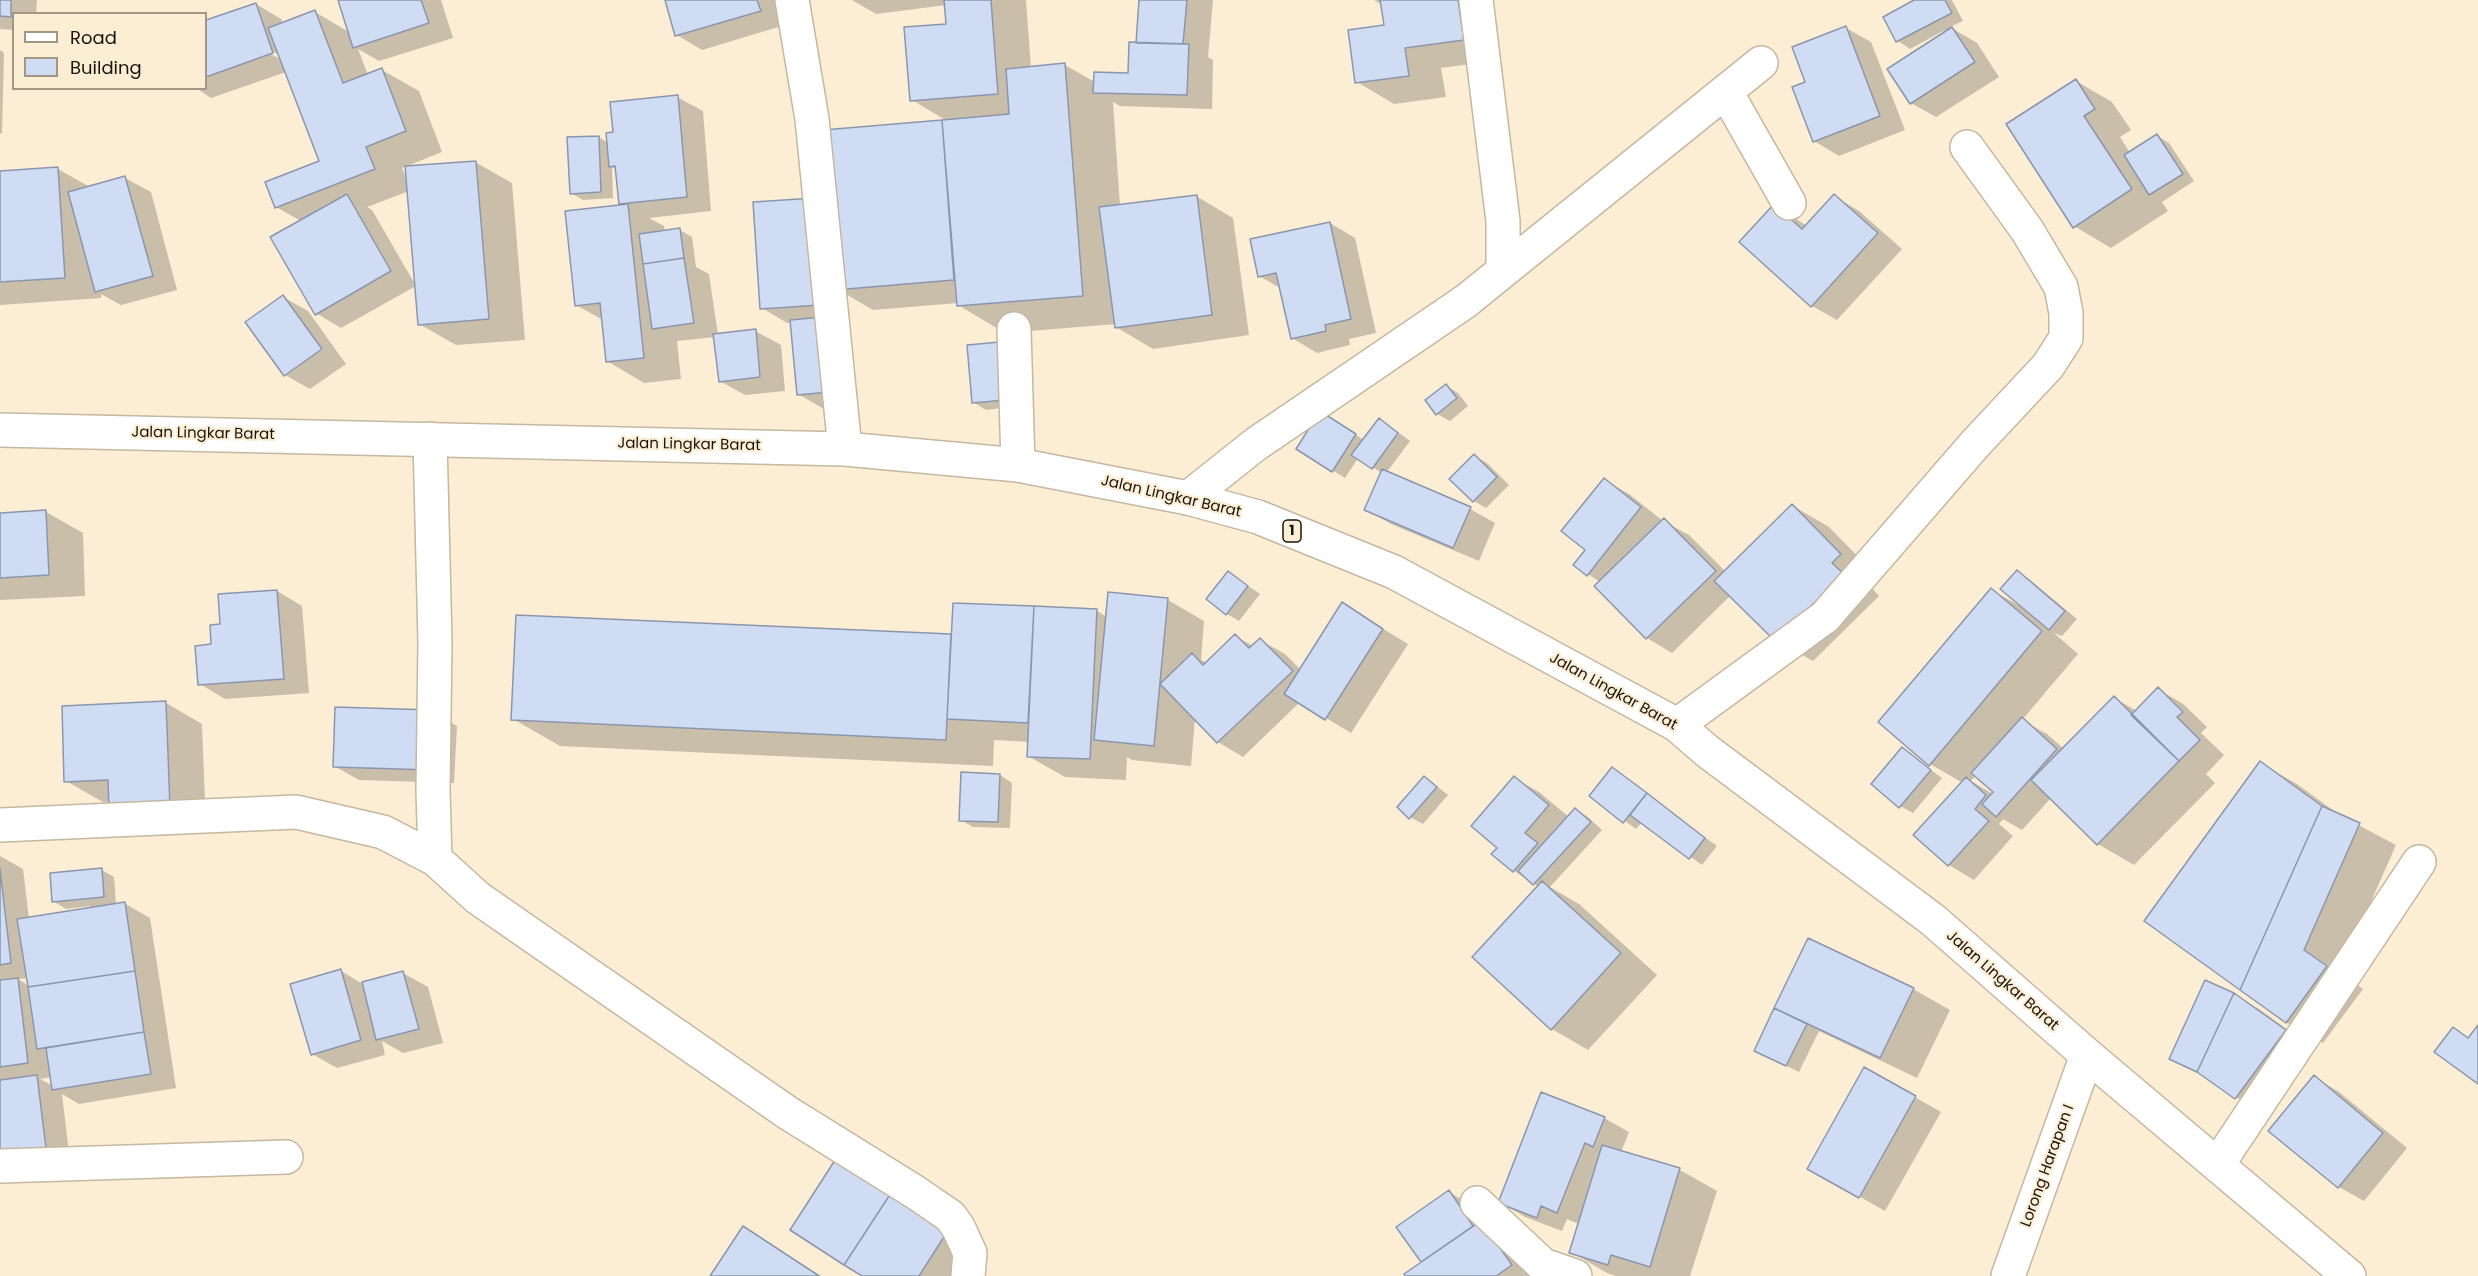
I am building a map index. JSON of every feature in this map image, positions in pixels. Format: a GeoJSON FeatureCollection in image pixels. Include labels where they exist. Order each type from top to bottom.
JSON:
{"type":"FeatureCollection","features":[{"type":"Feature","properties":{"kind":"main road"},"geometry":{"type":"LineString","coordinates":[[792,0],[812,119],[845,449]]}},
{"type":"Feature","properties":{"kind":"main road"},"geometry":{"type":"LineString","coordinates":[[1476,0],[1503,221],[1503,271]]}},
{"type":"Feature","properties":{"kind":"main road"},"geometry":{"type":"LineString","coordinates":[[1188,498],[1256,444],[1439,320],[1761,63]]}},
{"type":"Feature","properties":{"kind":"main road"},"geometry":{"type":"LineString","coordinates":[[1726,92],[1789,202]]}},
{"type":"Feature","properties":{"kind":"main road"},"geometry":{"type":"LineString","coordinates":[[1677,725],[1825,617],[1975,444],[2048,366],[2066,338],[2066,313],[2061,287],[2027,230],[1967,147]]}},
{"type":"Feature","properties":{"kind":"main road"},"geometry":{"type":"LineString","coordinates":[[1014,329],[1018,465]]}},
{"type":"Feature","properties":{"kind":"main road","name":"Jalan Lingkar Barat"},"geometry":{"type":"LineString","coordinates":[[0,430],[845,449],[1018,465],[1188,498],[1258,518],[1394,572],[1677,725],[1707,752],[1933,920],[2087,1055],[2349,1276]]}},
{"type":"Feature","properties":{"kind":"main road"},"geometry":{"type":"LineString","coordinates":[[430,439],[435,642],[433,791],[435,859]]}},
{"type":"Feature","properties":{"kind":"main road"},"geometry":{"type":"LineString","coordinates":[[0,825],[296,812],[383,832],[435,859],[478,898],[788,1113],[950,1216],[958,1227],[969,1264],[944,1276]]}},
{"type":"Feature","properties":{"kind":"main road"},"geometry":{"type":"LineString","coordinates":[[2218,1164],[2419,862]]}},
{"type":"Feature","properties":{"kind":"main road","name":"Lorong Harapan I"},"geometry":{"type":"LineString","coordinates":[[2008,1276],[2087,1055]]}},
{"type":"Feature","properties":{"kind":"main road"},"geometry":{"type":"LineString","coordinates":[[0,1166],[286,1157]]}},
{"type":"Feature","properties":{"kind":"main road"},"geometry":{"type":"LineString","coordinates":[[1477,1203],[1536,1271],[1575,1276]]}},
{"type":"Feature","properties":{"kind":"building"},"geometry":{"type":"Polygon","coordinates":[[[0,0],[11,0],[11,17],[0,16],[0,0]]]}},
{"type":"Feature","properties":{"kind":"building"},"geometry":{"type":"Polygon","coordinates":[[[338,0],[421,0],[429,23],[353,48],[338,0]]]}},
{"type":"Feature","properties":{"kind":"building"},"geometry":{"type":"Polygon","coordinates":[[[665,0],[757,0],[761,11],[675,36],[665,0]]]}},
{"type":"Feature","properties":{"kind":"building"},"geometry":{"type":"Polygon","coordinates":[[[944,0],[991,0],[998,94],[910,101],[904,27],[946,24],[944,0]]]}},
{"type":"Feature","properties":{"kind":"building"},"geometry":{"type":"Polygon","coordinates":[[[1139,0],[1187,0],[1183,44],[1136,43],[1139,0]]]}},
{"type":"Feature","properties":{"kind":"building"},"geometry":{"type":"Polygon","coordinates":[[[1380,0],[1458,0],[1464,40],[1405,48],[1409,76],[1355,83],[1348,30],[1384,25],[1380,0]]]}},
{"type":"Feature","properties":{"kind":"building"},"geometry":{"type":"Polygon","coordinates":[[[1914,0],[1945,0],[1952,13],[1896,42],[1883,17],[1914,0]]]}},
{"type":"Feature","properties":{"kind":"building"},"geometry":{"type":"Polygon","coordinates":[[[256,3],[273,53],[207,77],[207,20],[256,3]]]}},
{"type":"Feature","properties":{"kind":"building"},"geometry":{"type":"Polygon","coordinates":[[[315,10],[343,83],[382,68],[406,131],[366,147],[375,169],[275,208],[265,182],[319,161],[268,28],[315,10]]]}},
{"type":"Feature","properties":{"kind":"building"},"geometry":{"type":"Polygon","coordinates":[[[1846,26],[1880,116],[1813,142],[1792,87],[1805,82],[1792,47],[1846,26]]]}},
{"type":"Feature","properties":{"kind":"building"},"geometry":{"type":"Polygon","coordinates":[[[1952,27],[1975,62],[1910,104],[1887,69],[1952,27]]]}},
{"type":"Feature","properties":{"kind":"building"},"geometry":{"type":"Polygon","coordinates":[[[1129,42],[1189,44],[1187,95],[1093,93],[1094,72],[1128,73],[1129,42]]]}},
{"type":"Feature","properties":{"kind":"building"},"geometry":{"type":"Polygon","coordinates":[[[1065,63],[1083,296],[957,306],[942,120],[1009,114],[1006,69],[1065,63]]]}},
{"type":"Feature","properties":{"kind":"building"},"geometry":{"type":"Polygon","coordinates":[[[2076,79],[2095,109],[2084,116],[2132,189],[2073,228],[2006,124],[2076,79]]]}},
{"type":"Feature","properties":{"kind":"building"},"geometry":{"type":"Polygon","coordinates":[[[678,95],[687,197],[619,204],[615,166],[609,167],[606,133],[613,132],[610,102],[678,95]]]}},
{"type":"Feature","properties":{"kind":"building"},"geometry":{"type":"Polygon","coordinates":[[[942,120],[954,280],[835,290],[823,130],[942,120]]]}},
{"type":"Feature","properties":{"kind":"building"},"geometry":{"type":"Polygon","coordinates":[[[2157,134],[2183,174],[2149,195],[2124,155],[2157,134]]]}},
{"type":"Feature","properties":{"kind":"building"},"geometry":{"type":"Polygon","coordinates":[[[599,136],[601,192],[570,194],[567,137],[599,136]]]}},
{"type":"Feature","properties":{"kind":"building"},"geometry":{"type":"Polygon","coordinates":[[[476,161],[489,319],[418,325],[405,166],[476,161]]]}},
{"type":"Feature","properties":{"kind":"building"},"geometry":{"type":"Polygon","coordinates":[[[58,167],[65,278],[0,282],[0,171],[58,167]]]}},
{"type":"Feature","properties":{"kind":"building"},"geometry":{"type":"Polygon","coordinates":[[[125,176],[153,276],[95,292],[68,192],[125,176]]]}},
{"type":"Feature","properties":{"kind":"building"},"geometry":{"type":"Polygon","coordinates":[[[347,194],[391,271],[315,315],[270,237],[347,194]]]}},
{"type":"Feature","properties":{"kind":"building"},"geometry":{"type":"Polygon","coordinates":[[[1834,194],[1878,233],[1811,307],[1739,242],[1774,204],[1802,229],[1834,194]]]}},
{"type":"Feature","properties":{"kind":"building"},"geometry":{"type":"Polygon","coordinates":[[[1197,195],[1212,315],[1115,328],[1099,207],[1197,195]]]}},
{"type":"Feature","properties":{"kind":"building"},"geometry":{"type":"Polygon","coordinates":[[[814,198],[821,305],[760,309],[753,202],[814,198]]]}},
{"type":"Feature","properties":{"kind":"building"},"geometry":{"type":"Polygon","coordinates":[[[628,204],[644,358],[606,362],[600,303],[575,306],[565,211],[628,204]]]}},
{"type":"Feature","properties":{"kind":"building"},"geometry":{"type":"Polygon","coordinates":[[[1330,222],[1351,319],[1325,325],[1326,331],[1291,339],[1276,273],[1258,277],[1250,239],[1330,222]]]}},
{"type":"Feature","properties":{"kind":"building"},"geometry":{"type":"Polygon","coordinates":[[[680,228],[684,258],[643,264],[639,234],[680,228]]]}},
{"type":"Feature","properties":{"kind":"building"},"geometry":{"type":"Polygon","coordinates":[[[684,258],[694,323],[652,329],[643,264],[684,258]]]}},
{"type":"Feature","properties":{"kind":"building"},"geometry":{"type":"Polygon","coordinates":[[[283,295],[322,349],[284,376],[245,322],[283,295]]]}},
{"type":"Feature","properties":{"kind":"building"},"geometry":{"type":"Polygon","coordinates":[[[823,317],[830,392],[797,395],[790,320],[823,317]]]}},
{"type":"Feature","properties":{"kind":"building"},"geometry":{"type":"Polygon","coordinates":[[[756,329],[760,377],[719,382],[713,334],[756,329]]]}},
{"type":"Feature","properties":{"kind":"building"},"geometry":{"type":"Polygon","coordinates":[[[1000,342],[1006,400],[972,403],[967,345],[1000,342]]]}},
{"type":"Feature","properties":{"kind":"building"},"geometry":{"type":"Polygon","coordinates":[[[1446,384],[1457,398],[1436,415],[1425,400],[1446,384]]]}},
{"type":"Feature","properties":{"kind":"building"},"geometry":{"type":"Polygon","coordinates":[[[1320,411],[1356,434],[1332,472],[1296,449],[1320,411]]]}},
{"type":"Feature","properties":{"kind":"building"},"geometry":{"type":"Polygon","coordinates":[[[1379,418],[1398,433],[1372,469],[1351,455],[1379,418]]]}},
{"type":"Feature","properties":{"kind":"building"},"geometry":{"type":"Polygon","coordinates":[[[1474,454],[1497,477],[1473,502],[1449,479],[1474,454]]]}},
{"type":"Feature","properties":{"kind":"building"},"geometry":{"type":"Polygon","coordinates":[[[1382,469],[1471,507],[1453,548],[1364,510],[1382,469]]]}},
{"type":"Feature","properties":{"kind":"building"},"geometry":{"type":"Polygon","coordinates":[[[1604,478],[1641,507],[1587,576],[1573,565],[1585,550],[1561,531],[1604,478]]]}},
{"type":"Feature","properties":{"kind":"building"},"geometry":{"type":"Polygon","coordinates":[[[1792,504],[1841,554],[1832,563],[1844,574],[1775,641],[1714,581],[1792,504]]]}},
{"type":"Feature","properties":{"kind":"building"},"geometry":{"type":"Polygon","coordinates":[[[46,510],[49,575],[0,578],[0,513],[46,510]]]}},
{"type":"Feature","properties":{"kind":"building"},"geometry":{"type":"Polygon","coordinates":[[[1664,518],[1716,571],[1646,639],[1594,586],[1664,518]]]}},
{"type":"Feature","properties":{"kind":"building"},"geometry":{"type":"Polygon","coordinates":[[[2017,570],[2065,611],[2049,630],[2000,589],[2017,570]]]}},
{"type":"Feature","properties":{"kind":"building"},"geometry":{"type":"Polygon","coordinates":[[[1228,571],[1248,586],[1226,615],[1206,599],[1228,571]]]}},
{"type":"Feature","properties":{"kind":"building"},"geometry":{"type":"Polygon","coordinates":[[[1991,588],[2042,631],[1929,766],[1878,722],[1991,588]]]}},
{"type":"Feature","properties":{"kind":"building"},"geometry":{"type":"Polygon","coordinates":[[[277,590],[284,679],[198,685],[195,646],[211,644],[210,625],[220,624],[218,594],[277,590]]]}},
{"type":"Feature","properties":{"kind":"building"},"geometry":{"type":"Polygon","coordinates":[[[1108,592],[1168,598],[1154,746],[1094,740],[1108,592]]]}},
{"type":"Feature","properties":{"kind":"building"},"geometry":{"type":"Polygon","coordinates":[[[1342,602],[1383,629],[1325,720],[1284,694],[1342,602]]]}},
{"type":"Feature","properties":{"kind":"building"},"geometry":{"type":"Polygon","coordinates":[[[953,603],[1034,606],[1028,723],[947,719],[953,603]]]}},
{"type":"Feature","properties":{"kind":"building"},"geometry":{"type":"Polygon","coordinates":[[[1034,606],[1097,609],[1090,759],[1027,757],[1034,606]]]}},
{"type":"Feature","properties":{"kind":"building"},"geometry":{"type":"Polygon","coordinates":[[[516,615],[951,634],[946,740],[511,720],[516,615]]]}},
{"type":"Feature","properties":{"kind":"building"},"geometry":{"type":"Polygon","coordinates":[[[1235,634],[1249,648],[1260,638],[1293,671],[1217,743],[1160,684],[1192,653],[1203,665],[1235,634]]]}},
{"type":"Feature","properties":{"kind":"building"},"geometry":{"type":"Polygon","coordinates":[[[2158,687],[2183,712],[2177,717],[2200,740],[2179,761],[2131,715],[2158,687]]]}},
{"type":"Feature","properties":{"kind":"building"},"geometry":{"type":"Polygon","coordinates":[[[2114,696],[2179,761],[2097,845],[2031,780],[2114,696]]]}},
{"type":"Feature","properties":{"kind":"building"},"geometry":{"type":"Polygon","coordinates":[[[166,701],[170,807],[109,809],[108,780],[64,782],[62,706],[166,701]]]}},
{"type":"Feature","properties":{"kind":"building"},"geometry":{"type":"Polygon","coordinates":[[[335,707],[432,710],[430,770],[333,767],[335,707]]]}},
{"type":"Feature","properties":{"kind":"building"},"geometry":{"type":"Polygon","coordinates":[[[2022,717],[2057,749],[1996,817],[1982,804],[1993,792],[1971,773],[2022,717]]]}},
{"type":"Feature","properties":{"kind":"building"},"geometry":{"type":"Polygon","coordinates":[[[1902,747],[1931,770],[1899,808],[1871,784],[1902,747]]]}},
{"type":"Feature","properties":{"kind":"building"},"geometry":{"type":"Polygon","coordinates":[[[2260,761],[2322,806],[2240,990],[2144,921],[2260,761]]]}},
{"type":"Feature","properties":{"kind":"building"},"geometry":{"type":"Polygon","coordinates":[[[1612,767],[1647,793],[1623,823],[1589,796],[1612,767]]]}},
{"type":"Feature","properties":{"kind":"building"},"geometry":{"type":"Polygon","coordinates":[[[961,772],[1000,774],[998,822],[959,821],[961,772]]]}},
{"type":"Feature","properties":{"kind":"building"},"geometry":{"type":"Polygon","coordinates":[[[1424,776],[1437,787],[1409,819],[1397,807],[1424,776]]]}},
{"type":"Feature","properties":{"kind":"building"},"geometry":{"type":"Polygon","coordinates":[[[1514,776],[1549,805],[1525,833],[1538,843],[1513,872],[1491,854],[1497,848],[1471,826],[1514,776]]]}},
{"type":"Feature","properties":{"kind":"building"},"geometry":{"type":"Polygon","coordinates":[[[1966,777],[1986,795],[1975,809],[1989,821],[1948,866],[1913,835],[1966,777]]]}},
{"type":"Feature","properties":{"kind":"building"},"geometry":{"type":"Polygon","coordinates":[[[1647,793],[1705,838],[1689,859],[1630,815],[1647,793]]]}},
{"type":"Feature","properties":{"kind":"building"},"geometry":{"type":"Polygon","coordinates":[[[2322,806],[2360,823],[2304,950],[2327,966],[2286,1023],[2240,990],[2322,806]]]}},
{"type":"Feature","properties":{"kind":"building"},"geometry":{"type":"Polygon","coordinates":[[[1575,808],[1591,822],[1533,885],[1518,871],[1575,808]]]}},
{"type":"Feature","properties":{"kind":"building"},"geometry":{"type":"Polygon","coordinates":[[[102,868],[104,897],[52,902],[50,873],[102,868]]]}},
{"type":"Feature","properties":{"kind":"building"},"geometry":{"type":"Polygon","coordinates":[[[0,869],[11,963],[0,965],[0,869]]]}},
{"type":"Feature","properties":{"kind":"building"},"geometry":{"type":"Polygon","coordinates":[[[1542,881],[1621,953],[1551,1030],[1472,957],[1542,881]]]}},
{"type":"Feature","properties":{"kind":"building"},"geometry":{"type":"Polygon","coordinates":[[[125,902],[135,971],[28,987],[17,919],[125,902]]]}},
{"type":"Feature","properties":{"kind":"building"},"geometry":{"type":"Polygon","coordinates":[[[1808,938],[1914,988],[1880,1058],[1774,1008],[1808,938]]]}},
{"type":"Feature","properties":{"kind":"building"},"geometry":{"type":"Polygon","coordinates":[[[341,969],[361,1040],[311,1055],[290,984],[341,969]]]}},
{"type":"Feature","properties":{"kind":"building"},"geometry":{"type":"Polygon","coordinates":[[[135,971],[144,1032],[37,1049],[28,987],[135,971]]]}},
{"type":"Feature","properties":{"kind":"building"},"geometry":{"type":"Polygon","coordinates":[[[403,971],[419,1029],[376,1040],[362,982],[403,971]]]}},
{"type":"Feature","properties":{"kind":"building"},"geometry":{"type":"Polygon","coordinates":[[[18,978],[28,1063],[0,1067],[0,980],[18,978]]]}},
{"type":"Feature","properties":{"kind":"building"},"geometry":{"type":"Polygon","coordinates":[[[2205,980],[2234,993],[2197,1072],[2169,1059],[2205,980]]]}},
{"type":"Feature","properties":{"kind":"building"},"geometry":{"type":"Polygon","coordinates":[[[2234,993],[2286,1030],[2235,1099],[2197,1072],[2234,993]]]}},
{"type":"Feature","properties":{"kind":"building"},"geometry":{"type":"Polygon","coordinates":[[[1774,1008],[1807,1024],[1786,1066],[1754,1051],[1774,1008]]]}},
{"type":"Feature","properties":{"kind":"building"},"geometry":{"type":"Polygon","coordinates":[[[2478,1025],[2478,1084],[2434,1052],[2453,1027],[2468,1038],[2478,1025]]]}},
{"type":"Feature","properties":{"kind":"building"},"geometry":{"type":"Polygon","coordinates":[[[144,1032],[151,1074],[52,1090],[46,1048],[144,1032]]]}},
{"type":"Feature","properties":{"kind":"building"},"geometry":{"type":"Polygon","coordinates":[[[1864,1067],[1916,1096],[1859,1198],[1807,1169],[1864,1067]]]}},
{"type":"Feature","properties":{"kind":"building"},"geometry":{"type":"Polygon","coordinates":[[[37,1075],[46,1148],[0,1154],[0,1080],[37,1075]]]}},
{"type":"Feature","properties":{"kind":"building"},"geometry":{"type":"Polygon","coordinates":[[[2314,1075],[2383,1133],[2338,1188],[2268,1131],[2314,1075]]]}},
{"type":"Feature","properties":{"kind":"building"},"geometry":{"type":"Polygon","coordinates":[[[1541,1092],[1605,1117],[1593,1147],[1585,1143],[1557,1213],[1541,1206],[1537,1218],[1498,1203],[1541,1092]]]}},
{"type":"Feature","properties":{"kind":"building"},"geometry":{"type":"Polygon","coordinates":[[[1602,1145],[1680,1168],[1650,1267],[1611,1255],[1608,1265],[1569,1253],[1602,1145]]]}},
{"type":"Feature","properties":{"kind":"building"},"geometry":{"type":"Polygon","coordinates":[[[837,1157],[891,1193],[844,1265],[790,1230],[837,1157]]]}},
{"type":"Feature","properties":{"kind":"building"},"geometry":{"type":"Polygon","coordinates":[[[1449,1190],[1473,1226],[1421,1262],[1396,1227],[1449,1190]]]}},
{"type":"Feature","properties":{"kind":"building"},"geometry":{"type":"Polygon","coordinates":[[[891,1193],[949,1229],[919,1276],[862,1276],[844,1265],[891,1193]]]}},
{"type":"Feature","properties":{"kind":"building"},"geometry":{"type":"Polygon","coordinates":[[[1481,1221],[1512,1265],[1496,1276],[1405,1276],[1404,1274],[1481,1221]]]}},
{"type":"Feature","properties":{"kind":"building"},"geometry":{"type":"Polygon","coordinates":[[[743,1226],[819,1276],[710,1276],[743,1226]]]}}]}
